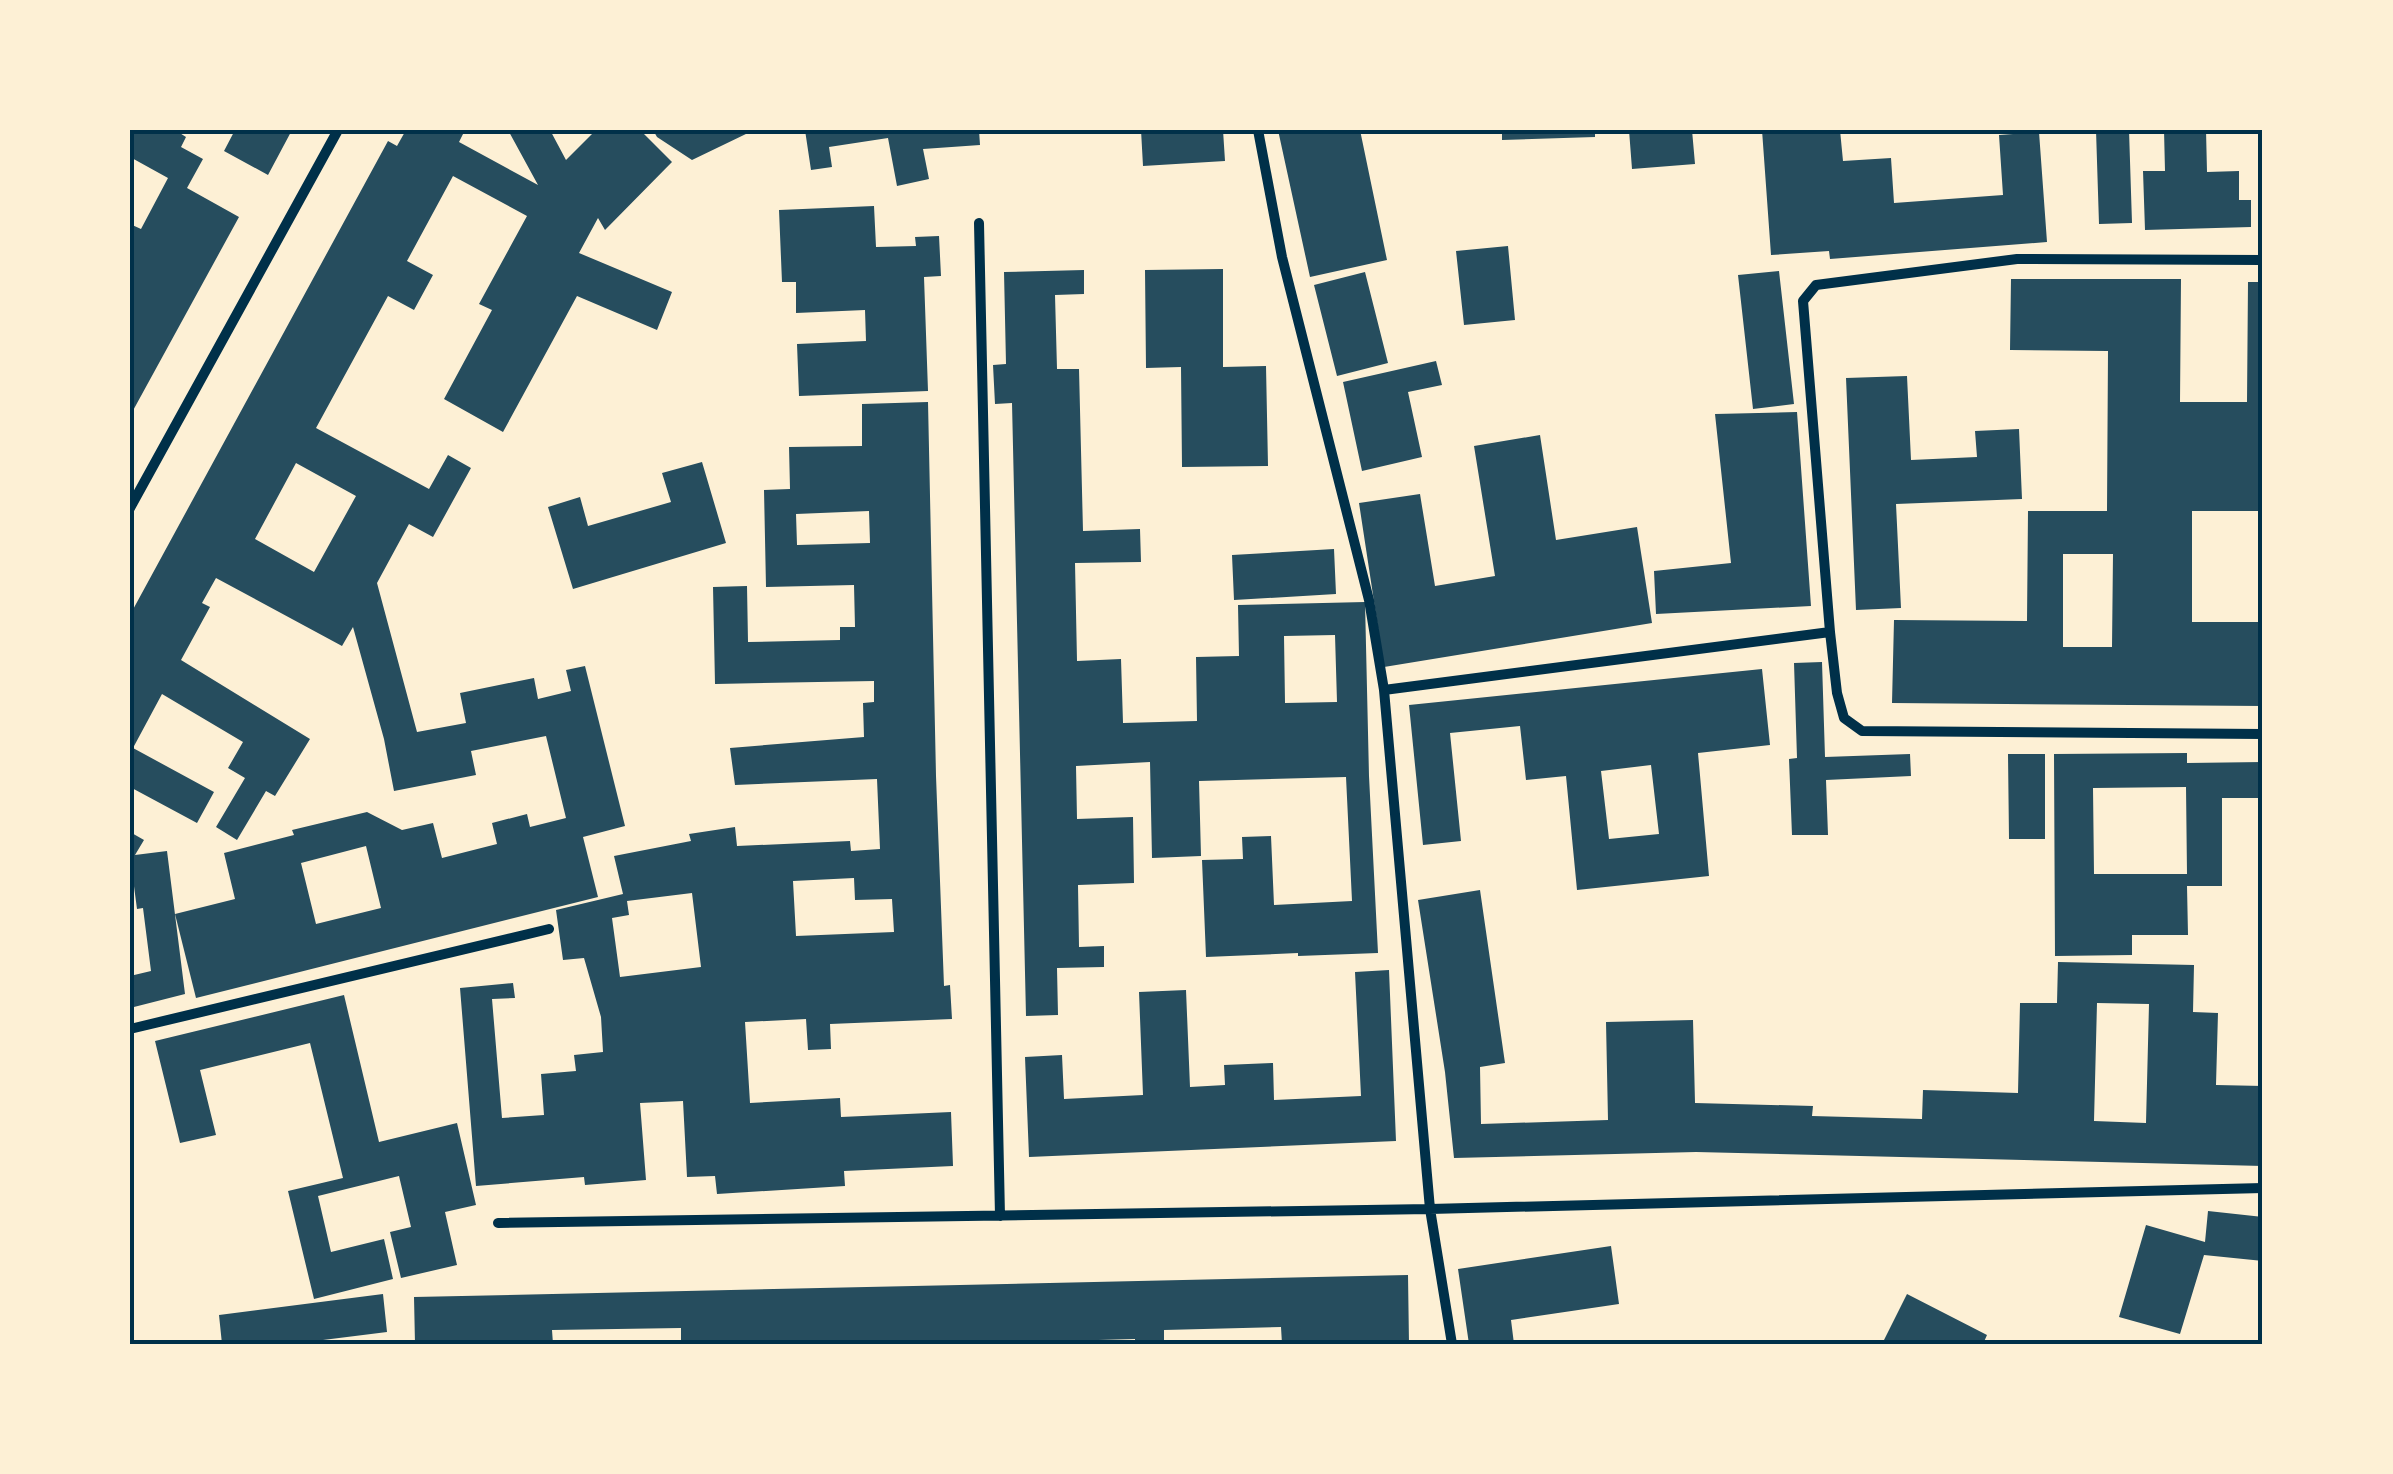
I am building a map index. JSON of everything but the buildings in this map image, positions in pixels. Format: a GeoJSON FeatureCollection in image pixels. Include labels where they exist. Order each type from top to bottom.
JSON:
{"type":"FeatureCollection","features":[{"type":"Feature","properties":{"kind":"street"},"geometry":{"type":"LineString","coordinates":[[130,508],[338,130]]}},
{"type":"Feature","properties":{"kind":"street"},"geometry":{"type":"LineString","coordinates":[[1258,130],[1282,257],[1369,600],[1384,690],[1430,1209],[1452,1344]]}},
{"type":"Feature","properties":{"kind":"street"},"geometry":{"type":"LineString","coordinates":[[980,223],[1000,1216]]}},
{"type":"Feature","properties":{"kind":"street"},"geometry":{"type":"LineString","coordinates":[[2263,260],[2017,259],[1816,284],[1803,300],[1830,632],[1844,718],[1862,730],[2263,734]]}},
{"type":"Feature","properties":{"kind":"street"},"geometry":{"type":"LineString","coordinates":[[1384,690],[1830,632]]}},
{"type":"Feature","properties":{"kind":"street"},"geometry":{"type":"LineString","coordinates":[[130,1030],[549,929]]}},
{"type":"Feature","properties":{"kind":"street"},"geometry":{"type":"LineString","coordinates":[[498,1223],[1430,1209],[2263,1188]]}}]}
